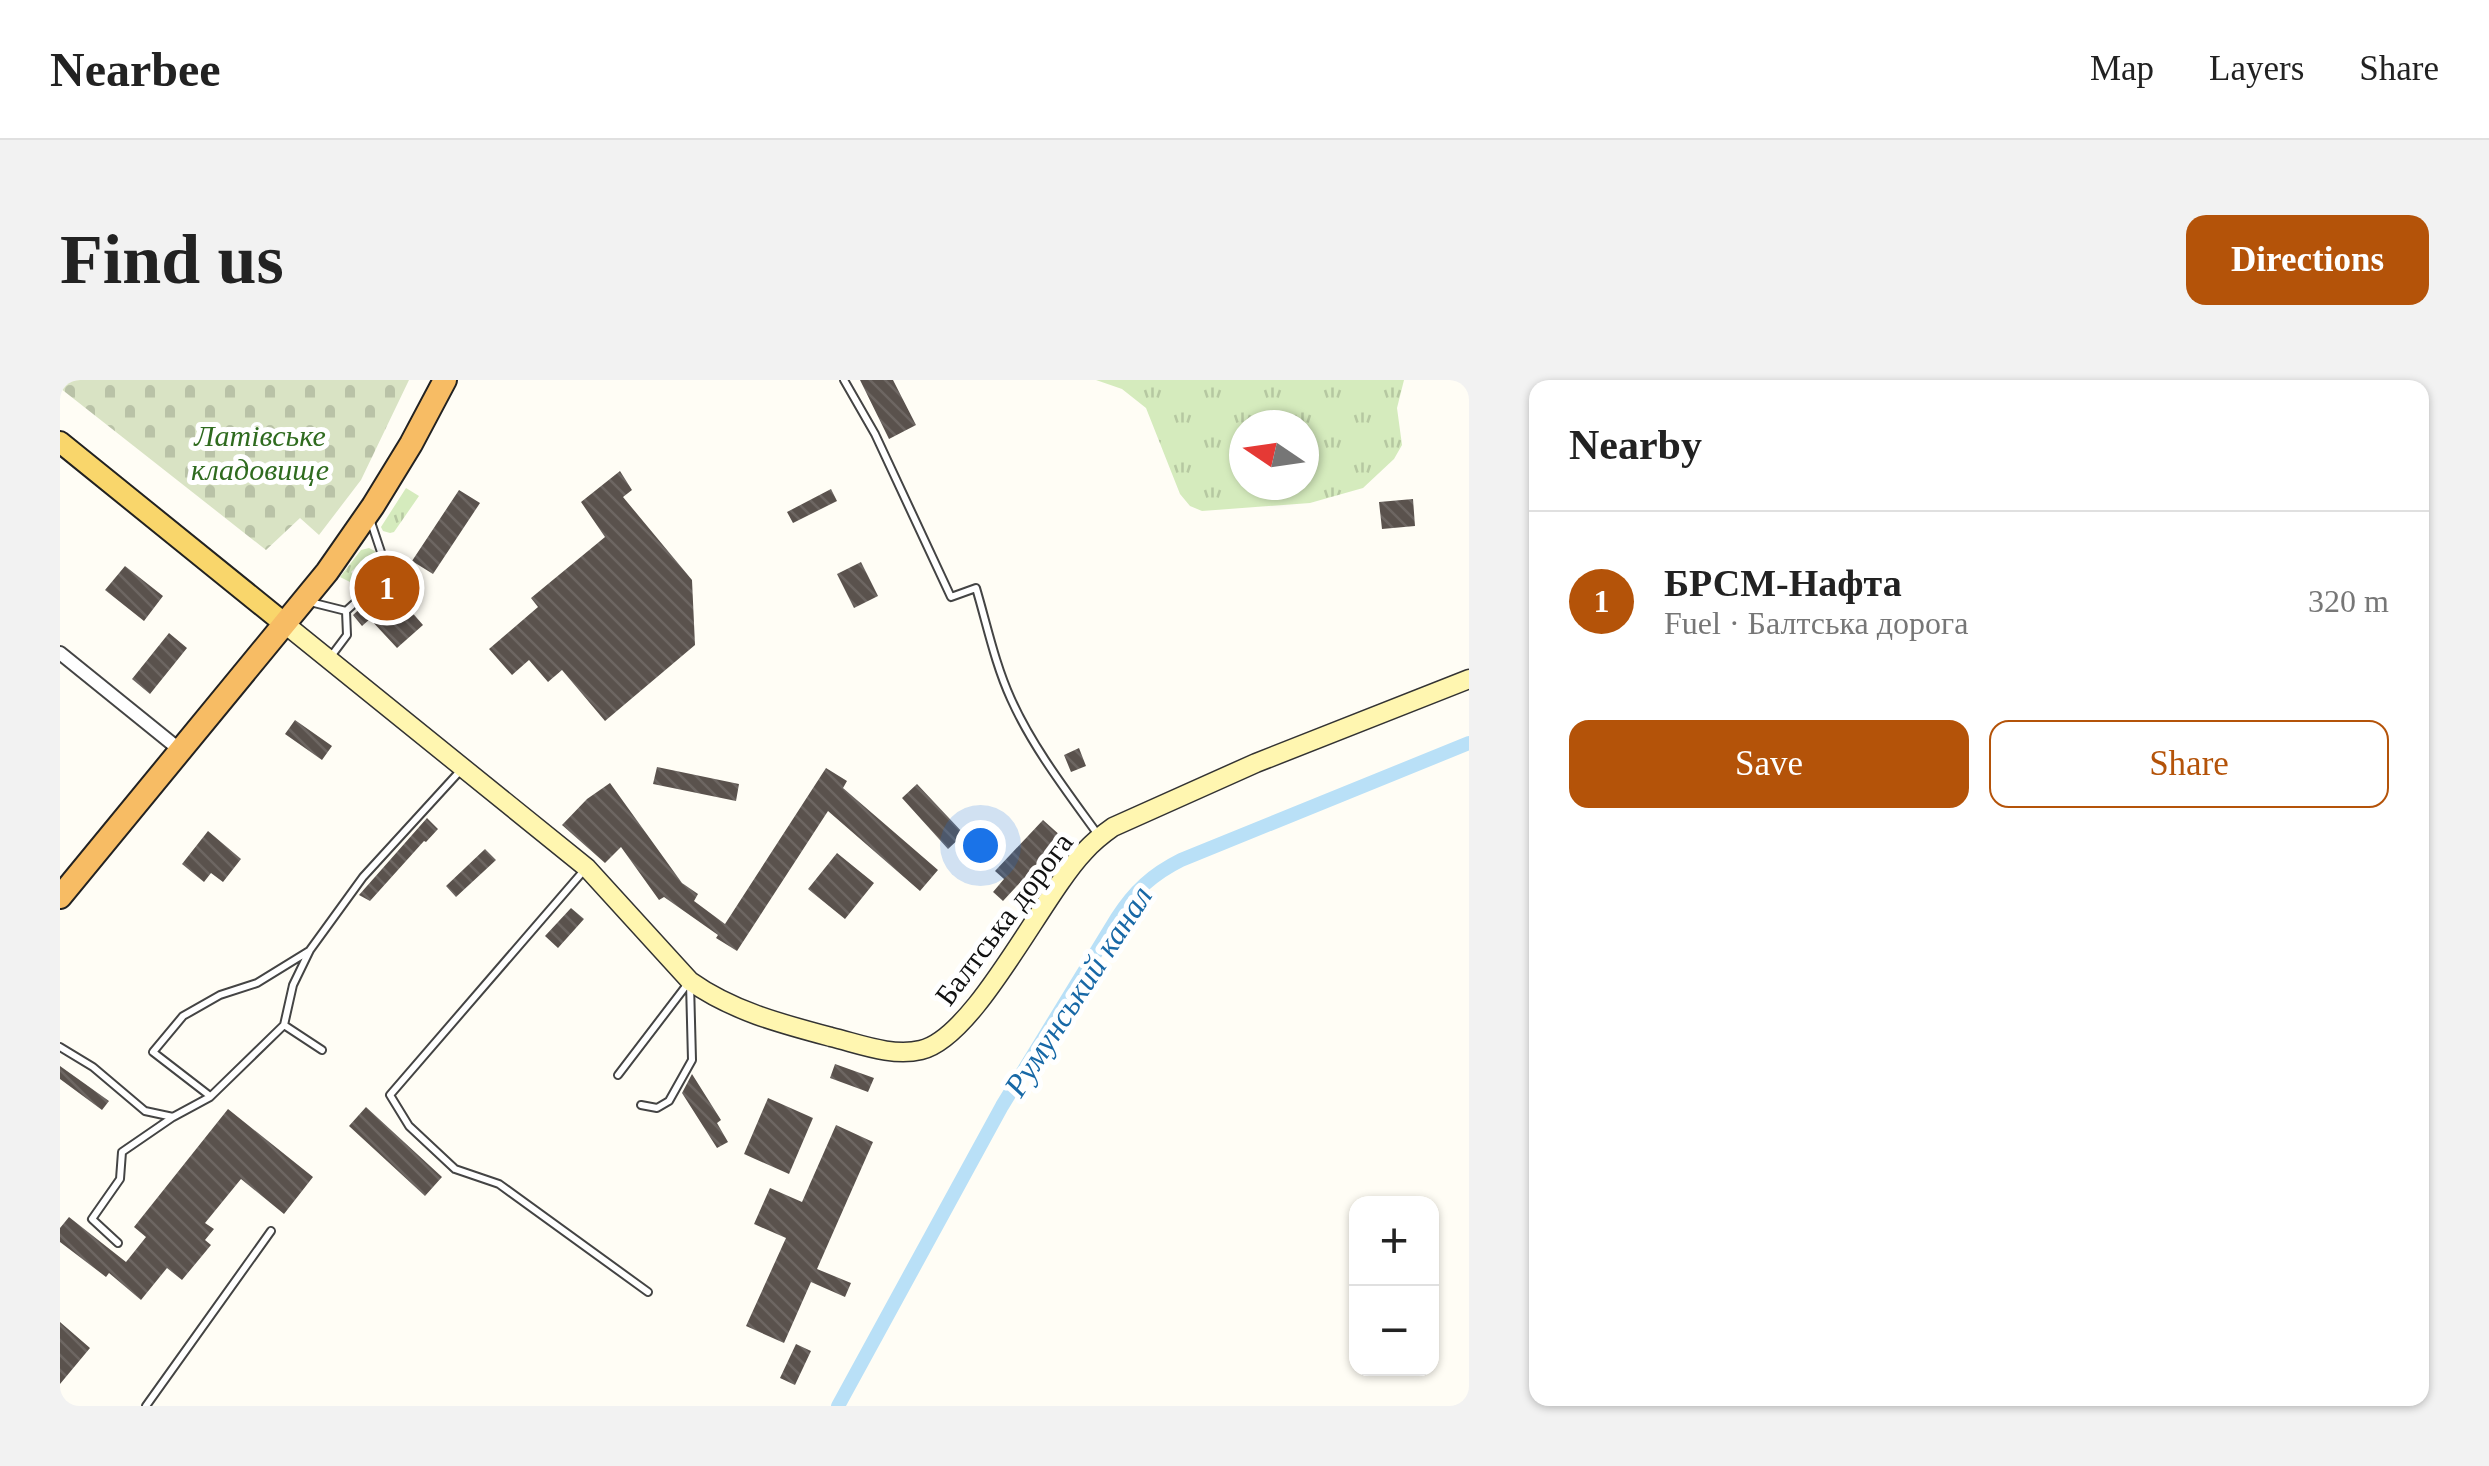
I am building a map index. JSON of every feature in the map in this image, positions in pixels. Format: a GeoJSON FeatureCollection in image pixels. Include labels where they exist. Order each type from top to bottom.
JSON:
{"type":"FeatureCollection","features":[{"type":"Feature","properties":{"kind":"highway"},"geometry":{"type":"LineString","coordinates":[[60,897],[304,601],[368,513],[445,380]]}},
{"type":"Feature","properties":{"kind":"main road"},"geometry":{"type":"LineString","coordinates":[[60,442],[284,624]]}},
{"type":"Feature","properties":{"kind":"main road","name":"Балтська дорога"},"geometry":{"type":"LineString","coordinates":[[284,624],[586,868],[690,981],[717,999],[789,1026],[901,1053],[935,1046],[966,1020],[1071,867],[1113,827],[1256,763],[1469,680]]}},
{"type":"Feature","properties":{"kind":"street"},"geometry":{"type":"LineString","coordinates":[[60,653],[180,750]]}},
{"type":"Feature","properties":{"kind":"lane"},"geometry":{"type":"LineString","coordinates":[[844,380],[874,434],[951,597],[976,588],[1011,700],[1099,837]]}},
{"type":"Feature","properties":{"kind":"lane"},"geometry":{"type":"LineString","coordinates":[[346,611],[388,573],[368,513]]}},
{"type":"Feature","properties":{"kind":"lane"},"geometry":{"type":"LineString","coordinates":[[304,601],[346,611]]}},
{"type":"Feature","properties":{"kind":"lane"},"geometry":{"type":"LineString","coordinates":[[328,660],[347,635],[346,611]]}},
{"type":"Feature","properties":{"kind":"lane"},"geometry":{"type":"LineString","coordinates":[[118,1243],[92,1219],[120,1178],[122,1152],[210,1097],[284,1025],[294,985],[310,950],[362,878],[463,768]]}},
{"type":"Feature","properties":{"kind":"lane"},"geometry":{"type":"LineString","coordinates":[[586,868],[390,1096],[409,1126],[455,1169],[499,1184],[648,1292]]}},
{"type":"Feature","properties":{"kind":"lane"},"geometry":{"type":"LineString","coordinates":[[210,1097],[152,1052],[183,1016],[220,995],[257,983],[310,950]]}},
{"type":"Feature","properties":{"kind":"lane"},"geometry":{"type":"LineString","coordinates":[[618,1075],[690,981]]}},
{"type":"Feature","properties":{"kind":"lane"},"geometry":{"type":"LineString","coordinates":[[642,1105],[657,1108],[670,1101],[692,1060],[690,981]]}},
{"type":"Feature","properties":{"kind":"lane"},"geometry":{"type":"LineString","coordinates":[[284,1025],[322,1050]]}},
{"type":"Feature","properties":{"kind":"lane"},"geometry":{"type":"LineString","coordinates":[[60,1047],[93,1067],[145,1111],[173,1117]]}},
{"type":"Feature","properties":{"kind":"lane"},"geometry":{"type":"LineString","coordinates":[[146,1406],[272,1231]]}},
{"type":"Feature","properties":{"kind":"green space","name":"Латівське кладовище"},"geometry":{"type":"Polygon","coordinates":[[[60,380],[409,380],[361,480],[319,535],[300,518],[266,550],[60,388],[60,380]]]}},
{"type":"Feature","properties":{"kind":"green space"},"geometry":{"type":"Polygon","coordinates":[[[1096,380],[1404,380],[1397,408],[1402,445],[1394,459],[1363,488],[1310,503],[1202,511],[1190,506],[1180,494],[1146,408],[1122,389],[1096,380]]]}},
{"type":"Feature","properties":{"kind":"green space"},"geometry":{"type":"Polygon","coordinates":[[[406,488],[419,496],[394,532],[383,531],[381,527],[406,488]]]}},
{"type":"Feature","properties":{"kind":"green space"},"geometry":{"type":"Polygon","coordinates":[[[369,548],[376,555],[366,569],[359,564],[351,572],[358,579],[350,582],[340,577],[361,550],[369,548]]]}},
{"type":"Feature","properties":{"kind":"building"},"geometry":{"type":"Polygon","coordinates":[[[860,380],[893,380],[916,425],[889,439],[860,380]]]}},
{"type":"Feature","properties":{"kind":"building"},"geometry":{"type":"Polygon","coordinates":[[[620,471],[632,490],[623,497],[692,580],[695,645],[605,721],[562,670],[548,682],[529,660],[512,675],[489,649],[538,607],[531,598],[605,537],[581,502],[620,471]]]}},
{"type":"Feature","properties":{"kind":"building"},"geometry":{"type":"Polygon","coordinates":[[[831,489],[837,501],[793,523],[787,512],[831,489]]]}},
{"type":"Feature","properties":{"kind":"building"},"geometry":{"type":"Polygon","coordinates":[[[459,490],[480,503],[433,574],[412,561],[459,490]]]}},
{"type":"Feature","properties":{"kind":"building"},"geometry":{"type":"Polygon","coordinates":[[[1413,499],[1415,526],[1382,529],[1379,502],[1413,499]]]}},
{"type":"Feature","properties":{"kind":"building"},"geometry":{"type":"Polygon","coordinates":[[[861,562],[878,596],[854,608],[837,574],[861,562]]]}},
{"type":"Feature","properties":{"kind":"building"},"geometry":{"type":"Polygon","coordinates":[[[125,566],[163,596],[144,621],[105,590],[125,566]]]}},
{"type":"Feature","properties":{"kind":"building"},"geometry":{"type":"Polygon","coordinates":[[[389,582],[423,625],[397,648],[370,619],[362,626],[353,615],[389,582]]]}},
{"type":"Feature","properties":{"kind":"building"},"geometry":{"type":"Polygon","coordinates":[[[169,633],[187,648],[150,694],[132,679],[169,633]]]}},
{"type":"Feature","properties":{"kind":"building"},"geometry":{"type":"Polygon","coordinates":[[[295,720],[332,746],[322,760],[285,734],[295,720]]]}},
{"type":"Feature","properties":{"kind":"building"},"geometry":{"type":"Polygon","coordinates":[[[1079,748],[1086,766],[1071,772],[1064,755],[1079,748]]]}},
{"type":"Feature","properties":{"kind":"building"},"geometry":{"type":"Polygon","coordinates":[[[657,767],[739,784],[736,801],[653,784],[657,767]]]}},
{"type":"Feature","properties":{"kind":"building"},"geometry":{"type":"Polygon","coordinates":[[[826,768],[847,781],[843,788],[938,870],[920,891],[828,811],[737,951],[664,897],[659,900],[621,847],[605,863],[562,825],[587,799],[610,783],[682,883],[698,894],[694,901],[725,924],[826,768]]]}},
{"type":"Feature","properties":{"kind":"building"},"geometry":{"type":"Polygon","coordinates":[[[917,784],[964,834],[948,849],[902,798],[917,784]]]}},
{"type":"Feature","properties":{"kind":"building"},"geometry":{"type":"Polygon","coordinates":[[[427,818],[438,829],[370,901],[359,895],[427,818]]]}},
{"type":"Feature","properties":{"kind":"building"},"geometry":{"type":"Polygon","coordinates":[[[1043,820],[1062,837],[1003,901],[993,892],[1004,879],[995,871],[1043,820]]]}},
{"type":"Feature","properties":{"kind":"building"},"geometry":{"type":"Polygon","coordinates":[[[208,831],[241,859],[223,882],[211,873],[204,882],[182,864],[208,831]]]}},
{"type":"Feature","properties":{"kind":"building"},"geometry":{"type":"Polygon","coordinates":[[[485,849],[496,860],[456,897],[446,886],[485,849]]]}},
{"type":"Feature","properties":{"kind":"building"},"geometry":{"type":"Polygon","coordinates":[[[837,853],[874,883],[845,919],[808,889],[837,853]]]}},
{"type":"Feature","properties":{"kind":"building"},"geometry":{"type":"Polygon","coordinates":[[[571,908],[584,919],[558,948],[545,936],[571,908]]]}},
{"type":"Feature","properties":{"kind":"building"},"geometry":{"type":"Polygon","coordinates":[[[835,1064],[874,1078],[868,1092],[830,1078],[835,1064]]]}},
{"type":"Feature","properties":{"kind":"building"},"geometry":{"type":"Polygon","coordinates":[[[60,1066],[109,1101],[102,1110],[60,1079],[60,1066]]]}},
{"type":"Feature","properties":{"kind":"building"},"geometry":{"type":"Polygon","coordinates":[[[692,1074],[721,1120],[717,1123],[728,1142],[717,1148],[682,1093],[692,1074]]]}},
{"type":"Feature","properties":{"kind":"building"},"geometry":{"type":"Polygon","coordinates":[[[768,1098],[813,1118],[789,1174],[744,1154],[768,1098]]]}},
{"type":"Feature","properties":{"kind":"building"},"geometry":{"type":"Polygon","coordinates":[[[366,1107],[442,1177],[425,1196],[349,1126],[366,1107]]]}},
{"type":"Feature","properties":{"kind":"building"},"geometry":{"type":"Polygon","coordinates":[[[228,1109],[313,1177],[284,1214],[241,1179],[205,1223],[214,1229],[205,1240],[211,1245],[182,1280],[167,1268],[141,1300],[109,1273],[106,1277],[60,1242],[60,1228],[69,1217],[126,1262],[146,1237],[134,1227],[228,1109]]]}},
{"type":"Feature","properties":{"kind":"building"},"geometry":{"type":"Polygon","coordinates":[[[836,1125],[873,1142],[817,1269],[851,1283],[845,1297],[811,1282],[784,1343],[746,1326],[786,1238],[754,1224],[770,1188],[802,1202],[836,1125]]]}},
{"type":"Feature","properties":{"kind":"building"},"geometry":{"type":"Polygon","coordinates":[[[60,1322],[90,1348],[60,1384],[60,1322]]]}},
{"type":"Feature","properties":{"kind":"building"},"geometry":{"type":"Polygon","coordinates":[[[796,1344],[811,1351],[795,1385],[780,1378],[796,1344]]]}},
{"type":"Feature","properties":{"kind":"waterway","name":"Румунський канал"},"geometry":{"type":"LineString","coordinates":[[838,1406],[1002,1106],[1137,891],[1181,860],[1469,743]]}},
{"type":"Feature","properties":{"kind":"place","name":"БРСМ-Нафта"},"geometry":{"type":"Point","coordinates":[387,588]}}]}
